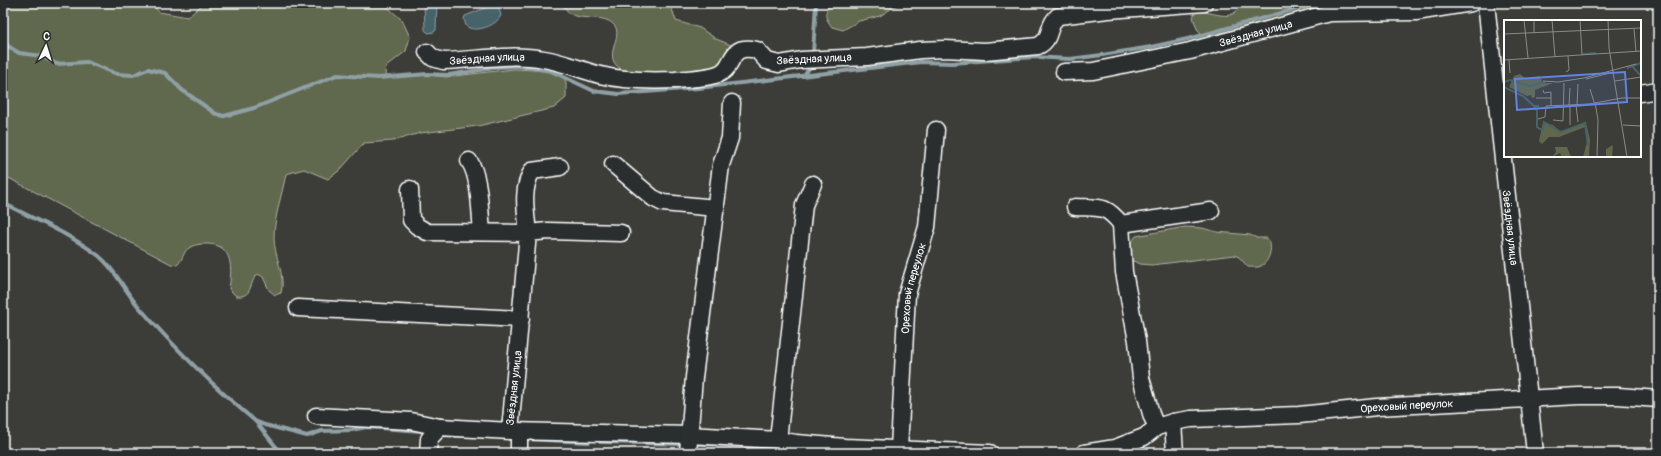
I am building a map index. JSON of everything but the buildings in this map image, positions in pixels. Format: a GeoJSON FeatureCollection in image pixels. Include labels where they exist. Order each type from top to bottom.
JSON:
{"type":"FeatureCollection","features":[{"type":"Feature","properties":{"kind":"street","name":"Звёздная улица"},"geometry":{"type":"LineString","coordinates":[[427,52],[433,58],[444,61],[513,56],[544,59],[601,75],[618,78],[640,81],[676,80],[717,75],[724,71],[736,52],[741,49],[757,50],[768,61],[780,64],[801,60],[867,57],[944,48],[985,51],[1038,46],[1044,43],[1048,38],[1052,21],[1058,16],[1108,10],[1204,3]]}},
{"type":"Feature","properties":{"kind":"street","name":"Звёздная улица"},"geometry":{"type":"LineString","coordinates":[[1064,72],[1093,71],[1190,51],[1329,13],[1416,12],[1472,3]]}},
{"type":"Feature","properties":{"kind":"street","name":"Звёздная улица"},"geometry":{"type":"LineString","coordinates":[[1486,3],[1504,137]]}},
{"type":"Feature","properties":{"kind":"street"},"geometry":{"type":"LineString","coordinates":[[1641,93],[1658,90]]}},
{"type":"Feature","properties":{"kind":"street"},"geometry":{"type":"LineString","coordinates":[[688,453],[694,377],[721,165],[730,138],[732,103]]}},
{"type":"Feature","properties":{"kind":"street","name":"Ореховый переулок"},"geometry":{"type":"LineString","coordinates":[[891,450],[907,294],[927,227],[936,130]]}},
{"type":"Feature","properties":{"kind":"street","name":"Звёздная улица"},"geometry":{"type":"LineString","coordinates":[[1506,157],[1535,453]]}},
{"type":"Feature","properties":{"kind":"street"},"geometry":{"type":"LineString","coordinates":[[469,161],[476,176],[482,232]]}},
{"type":"Feature","properties":{"kind":"street"},"geometry":{"type":"LineString","coordinates":[[613,164],[653,198],[663,203],[716,208]]}},
{"type":"Feature","properties":{"kind":"street","name":"Звёздная улица"},"geometry":{"type":"LineString","coordinates":[[515,431],[521,319],[528,233],[525,199],[526,181],[532,171],[560,167]]}},
{"type":"Feature","properties":{"kind":"street"},"geometry":{"type":"LineString","coordinates":[[778,440],[804,205],[813,184]]}},
{"type":"Feature","properties":{"kind":"street"},"geometry":{"type":"LineString","coordinates":[[410,189],[411,220],[417,226],[428,232],[528,233],[548,231],[621,233]]}},
{"type":"Feature","properties":{"kind":"street"},"geometry":{"type":"LineString","coordinates":[[1075,207],[1104,208],[1113,214],[1121,224],[1124,272],[1137,341],[1141,378],[1152,417],[1157,427]]}},
{"type":"Feature","properties":{"kind":"street"},"geometry":{"type":"LineString","coordinates":[[1121,224],[1211,211]]}},
{"type":"Feature","properties":{"kind":"street"},"geometry":{"type":"LineString","coordinates":[[298,308],[521,319]]}},
{"type":"Feature","properties":{"kind":"street","name":"Ореховый переулок"},"geometry":{"type":"LineString","coordinates":[[1084,453],[1115,448],[1144,437],[1157,427],[1172,422],[1191,419],[1299,415],[1377,407],[1579,396],[1658,398]]}},
{"type":"Feature","properties":{"kind":"street","name":"Звёздная улица"},"geometry":{"type":"LineString","coordinates":[[316,416],[411,421],[440,427],[515,431],[689,435],[778,440],[794,448],[891,450]]}},
{"type":"Feature","properties":{"kind":"street"},"geometry":{"type":"LineString","coordinates":[[1172,422],[1175,453]]}},
{"type":"Feature","properties":{"kind":"street"},"geometry":{"type":"LineString","coordinates":[[428,453],[430,439],[440,427]]}},
{"type":"Feature","properties":{"kind":"street"},"geometry":{"type":"LineString","coordinates":[[515,431],[519,453]]}},
{"type":"Feature","properties":{"kind":"street"},"geometry":{"type":"LineString","coordinates":[[891,450],[990,453]]}},
{"type":"Feature","properties":{"kind":"green space"},"geometry":{"type":"Polygon","coordinates":[[[3,3],[152,3],[159,12],[188,17],[204,3],[244,3],[255,8],[282,3],[383,3],[402,20],[410,37],[406,51],[386,67],[385,73],[388,78],[418,74],[446,77],[514,69],[535,70],[544,64],[561,70],[566,82],[566,98],[554,108],[478,126],[420,133],[393,141],[364,143],[340,170],[328,179],[304,169],[286,174],[274,230],[276,252],[282,279],[281,293],[275,295],[269,290],[263,277],[258,274],[246,295],[236,296],[229,289],[231,274],[229,259],[227,253],[222,248],[216,245],[196,245],[187,249],[177,265],[171,264],[3,175],[3,3]]]}},
{"type":"Feature","properties":{"kind":"green space"},"geometry":{"type":"Polygon","coordinates":[[[561,3],[670,3],[676,21],[700,28],[716,39],[731,45],[736,61],[727,68],[668,75],[623,70],[616,65],[613,60],[617,35],[617,30],[614,25],[604,19],[574,16],[569,13],[561,3]]]}},
{"type":"Feature","properties":{"kind":"green space"},"geometry":{"type":"Polygon","coordinates":[[[830,3],[900,3],[880,16],[859,21],[843,30],[832,27],[827,20],[826,13],[830,3]]]}},
{"type":"Feature","properties":{"kind":"green space"},"geometry":{"type":"Polygon","coordinates":[[[1241,3],[1302,3],[1304,12],[1217,36],[1203,35],[1197,29],[1193,17],[1195,13],[1201,12],[1221,15],[1232,14],[1237,10],[1241,3]]]}},
{"type":"Feature","properties":{"kind":"green space"},"geometry":{"type":"Polygon","coordinates":[[[1185,227],[1250,235],[1257,238],[1267,238],[1271,249],[1269,257],[1264,264],[1259,267],[1248,267],[1239,257],[1234,255],[1152,265],[1140,264],[1131,260],[1128,246],[1136,236],[1185,227]]]}},
{"type":"Feature","properties":{"kind":"water"},"geometry":{"type":"Polygon","coordinates":[[[424,3],[437,3],[436,30],[434,32],[428,33],[425,30],[424,3]]]}},
{"type":"Feature","properties":{"kind":"water"},"geometry":{"type":"Polygon","coordinates":[[[494,3],[497,3],[501,15],[496,22],[480,29],[466,26],[464,19],[465,16],[493,6],[494,3]]]}},
{"type":"Feature","properties":{"kind":"waterway"},"geometry":{"type":"LineString","coordinates":[[813,53],[816,3]]}},
{"type":"Feature","properties":{"kind":"waterway"},"geometry":{"type":"LineString","coordinates":[[3,43],[19,53],[42,56],[56,64],[87,62],[117,74],[133,75],[148,69],[165,73],[182,90],[216,114],[224,116],[254,108],[337,75],[378,78],[427,74],[448,75],[500,67],[518,66],[551,71],[594,91],[618,94],[698,88],[921,62],[952,63],[1033,57],[1070,59],[1151,47],[1192,38],[1306,6],[1323,3]]}},
{"type":"Feature","properties":{"kind":"waterway"},"geometry":{"type":"LineString","coordinates":[[804,76],[812,64]]}},
{"type":"Feature","properties":{"kind":"waterway"},"geometry":{"type":"LineString","coordinates":[[3,203],[65,234],[99,256],[110,267],[138,306],[194,366],[255,421],[307,436],[322,431],[352,430],[366,427],[421,431]]}},
{"type":"Feature","properties":{"kind":"waterway"},"geometry":{"type":"LineString","coordinates":[[256,422],[281,453]]}},
{"type":"Feature","properties":{"kind":"waterway"},"geometry":{"type":"LineString","coordinates":[[439,435],[465,436]]}},
{"type":"Feature","properties":{"kind":"waterway"},"geometry":{"type":"LineString","coordinates":[[524,439],[589,442]]}},
{"type":"Feature","properties":{"kind":"waterway"},"geometry":{"type":"LineString","coordinates":[[600,442],[681,444]]}},
{"type":"Feature","properties":{"kind":"waterway"},"geometry":{"type":"LineString","coordinates":[[698,444],[734,445]]}},
{"type":"Feature","properties":{"kind":"waterway"},"geometry":{"type":"LineString","coordinates":[[755,446],[782,450]]}}]}
